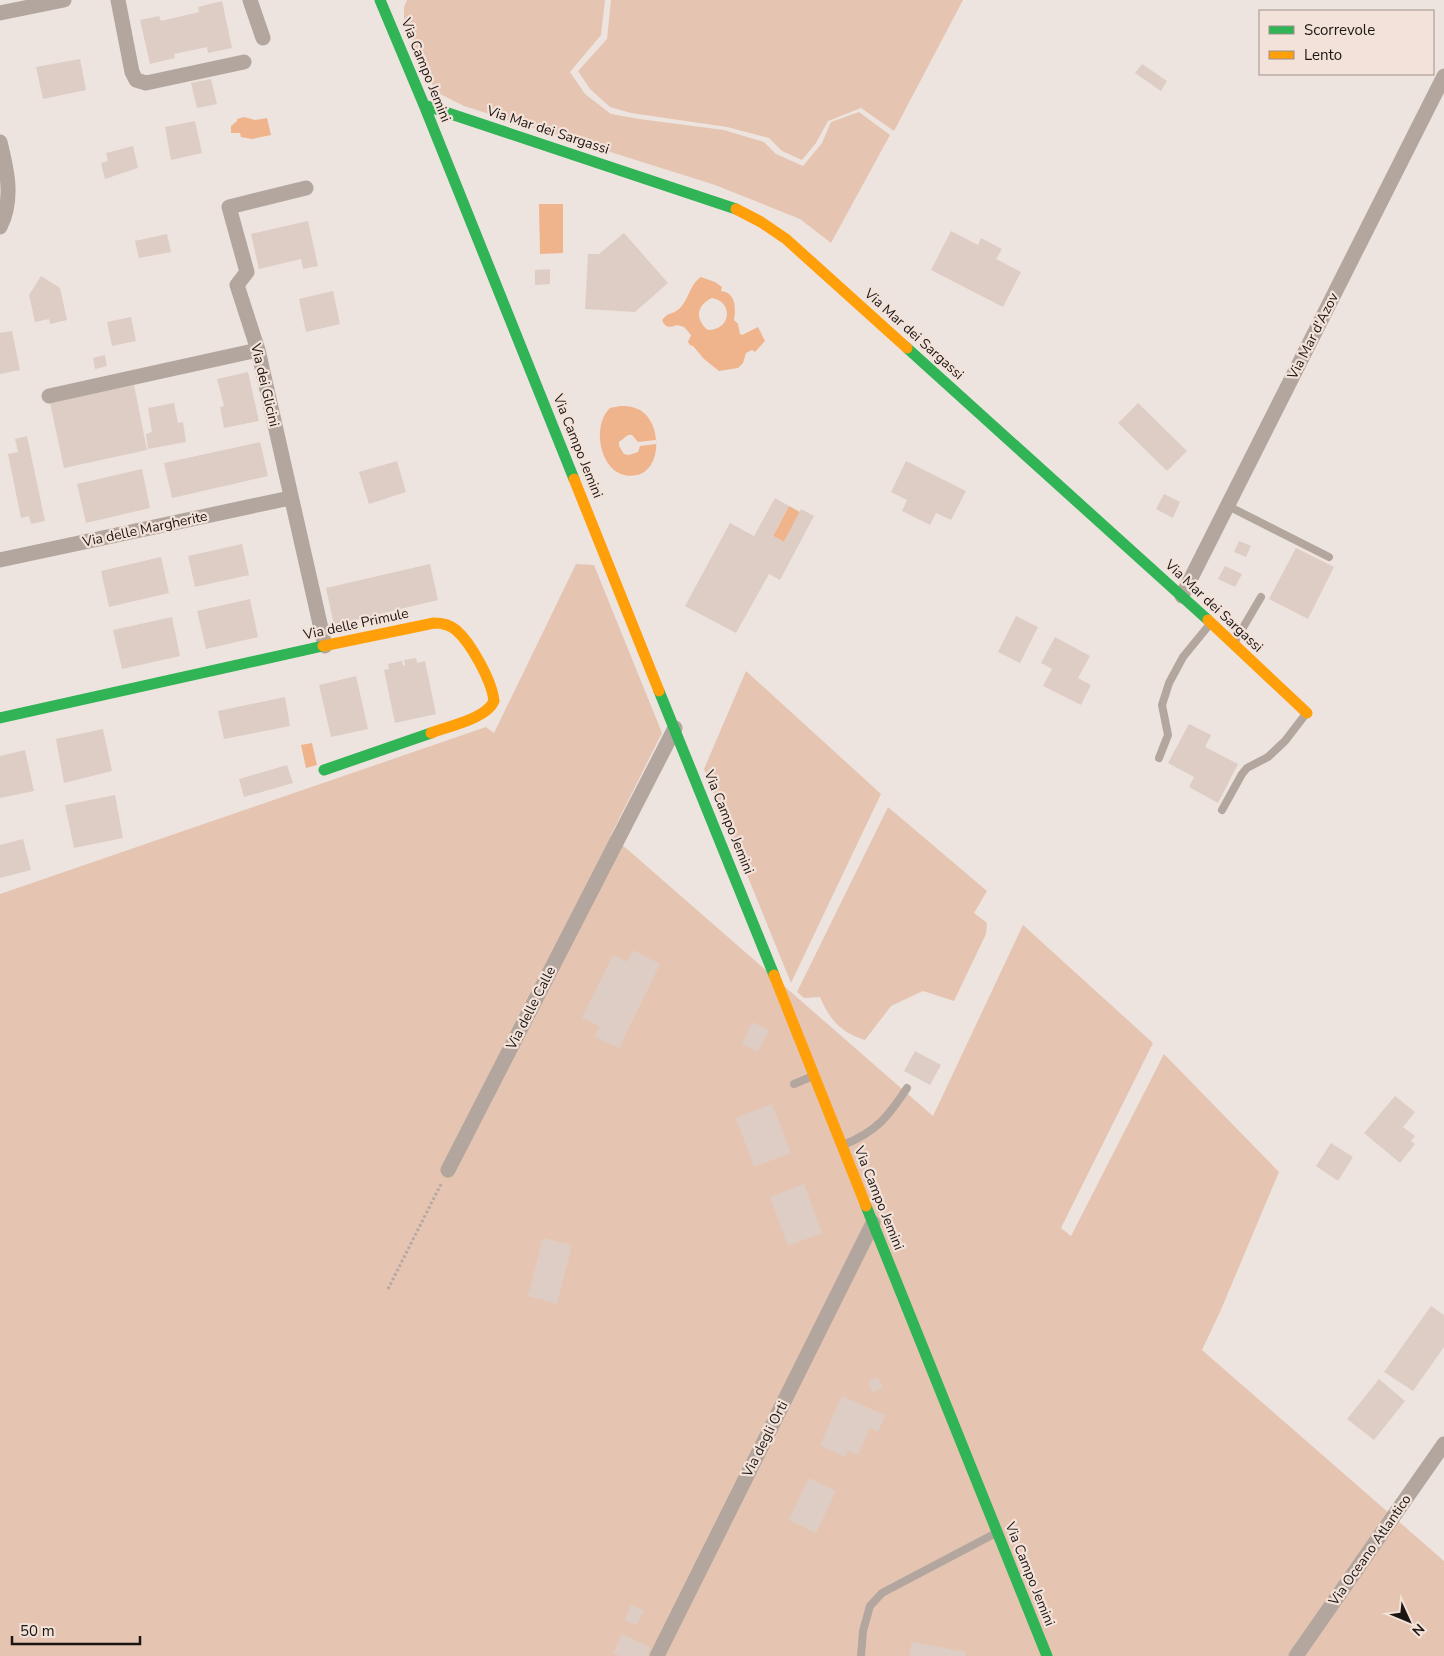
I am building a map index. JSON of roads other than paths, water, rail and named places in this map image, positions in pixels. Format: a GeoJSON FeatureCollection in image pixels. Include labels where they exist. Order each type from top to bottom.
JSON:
{"type":"FeatureCollection","features":[{"type":"Feature","properties":{"kind":"street"},"geometry":{"type":"LineString","coordinates":[[0,13],[64,0]]}},
{"type":"Feature","properties":{"kind":"street"},"geometry":{"type":"LineString","coordinates":[[118,0],[132,72],[136,80],[146,83],[244,62]]}},
{"type":"Feature","properties":{"kind":"street"},"geometry":{"type":"LineString","coordinates":[[250,0],[263,38]]}},
{"type":"Feature","properties":{"kind":"street","name":"Via Campo Jemini"},"geometry":{"type":"LineString","coordinates":[[380,0],[675,728],[1046,1656]]}},
{"type":"Feature","properties":{"kind":"street"},"geometry":{"type":"LineString","coordinates":[[388,18],[395,0]]}},
{"type":"Feature","properties":{"kind":"street","name":"Via Mar d'Azov"},"geometry":{"type":"LineString","coordinates":[[1182,596],[1444,76]]}},
{"type":"Feature","properties":{"kind":"street","name":"Via Mar dei Sargassi"},"geometry":{"type":"LineString","coordinates":[[424,105],[734,208],[760,221],[786,239],[1182,596],[1307,713]]}},
{"type":"Feature","properties":{"kind":"street"},"geometry":{"type":"LineString","coordinates":[[0,142],[8,182],[6,210],[0,227]]}},
{"type":"Feature","properties":{"kind":"street","name":"Via dei Glicini"},"geometry":{"type":"LineString","coordinates":[[306,188],[229,207],[247,272],[237,284],[258,350],[325,646]]}},
{"type":"Feature","properties":{"kind":"street"},"geometry":{"type":"LineString","coordinates":[[49,396],[258,350]]}},
{"type":"Feature","properties":{"kind":"street","name":"Via delle Margherite"},"geometry":{"type":"LineString","coordinates":[[0,560],[290,498]]}},
{"type":"Feature","properties":{"kind":"street","name":"Via delle Primule"},"geometry":{"type":"LineString","coordinates":[[0,718],[434,623],[447,624],[456,630],[467,642],[492,690],[494,700],[489,709],[481,715],[324,770]]}},
{"type":"Feature","properties":{"kind":"street","name":"Via delle Calle"},"geometry":{"type":"LineString","coordinates":[[448,1170],[675,728]]}},
{"type":"Feature","properties":{"kind":"street","name":"Via degli Orti"},"geometry":{"type":"LineString","coordinates":[[657,1656],[873,1223]]}},
{"type":"Feature","properties":{"kind":"street","name":"Via Oceano Atlantico"},"geometry":{"type":"LineString","coordinates":[[1296,1656],[1444,1444]]}},
{"type":"Feature","properties":{"kind":"lane"},"geometry":{"type":"LineString","coordinates":[[1228,506],[1329,557]]}},
{"type":"Feature","properties":{"kind":"lane"},"geometry":{"type":"LineString","coordinates":[[1234,644],[1261,597]]}},
{"type":"Feature","properties":{"kind":"lane"},"geometry":{"type":"LineString","coordinates":[[1159,758],[1168,735],[1162,705],[1169,683],[1183,657],[1211,623]]}},
{"type":"Feature","properties":{"kind":"lane"},"geometry":{"type":"LineString","coordinates":[[1222,810],[1247,768],[1268,756],[1279,746],[1307,713]]}},
{"type":"Feature","properties":{"kind":"lane"},"geometry":{"type":"LineString","coordinates":[[794,1084],[814,1075]]}},
{"type":"Feature","properties":{"kind":"lane"},"geometry":{"type":"LineString","coordinates":[[842,1145],[878,1126],[907,1088]]}},
{"type":"Feature","properties":{"kind":"lane"},"geometry":{"type":"LineString","coordinates":[[860,1656],[863,1631],[870,1606],[882,1593],[997,1532]]}}]}
